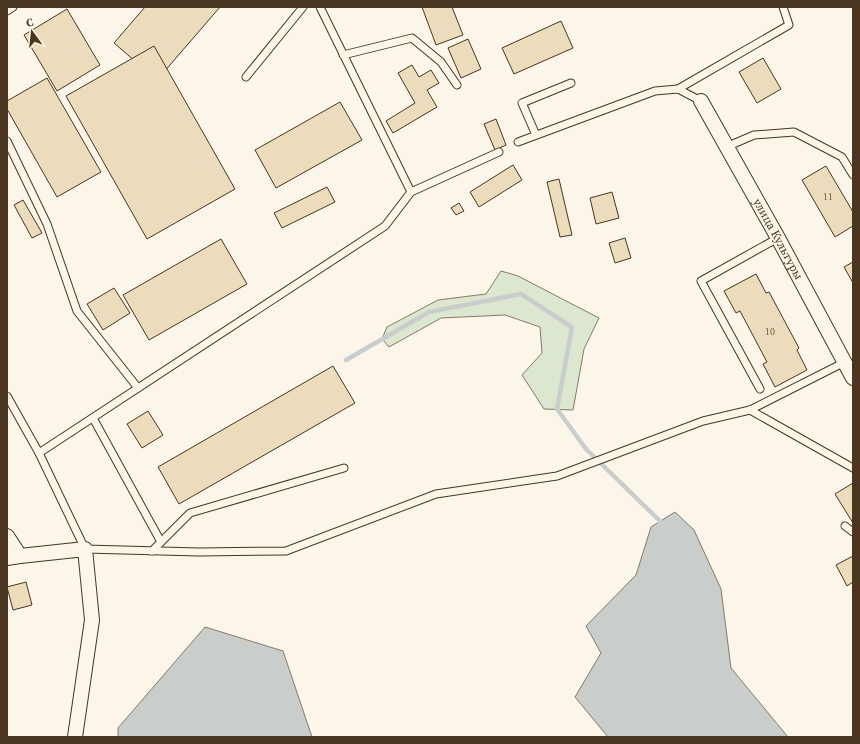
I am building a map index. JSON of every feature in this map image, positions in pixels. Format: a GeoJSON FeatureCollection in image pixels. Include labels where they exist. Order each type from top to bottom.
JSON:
{"type":"FeatureCollection","features":[{"type":"Feature","properties":{"kind":"street","name":"улица Культуры"},"geometry":{"type":"LineString","coordinates":[[701,101],[849,360],[853,378]]}},
{"type":"Feature","properties":{"kind":"street"},"geometry":{"type":"LineString","coordinates":[[7,536],[13,557],[85,549],[92,620],[75,737]]}},
{"type":"Feature","properties":{"kind":"lane"},"geometry":{"type":"LineString","coordinates":[[7,11],[13,7]]}},
{"type":"Feature","properties":{"kind":"lane"},"geometry":{"type":"LineString","coordinates":[[246,77],[304,7]]}},
{"type":"Feature","properties":{"kind":"lane"},"geometry":{"type":"LineString","coordinates":[[320,7],[411,192]]}},
{"type":"Feature","properties":{"kind":"lane"},"geometry":{"type":"LineString","coordinates":[[518,142],[655,91],[678,89],[790,25],[783,7]]}},
{"type":"Feature","properties":{"kind":"lane"},"geometry":{"type":"LineString","coordinates":[[343,55],[412,38],[441,62],[456,85]]}},
{"type":"Feature","properties":{"kind":"lane"},"geometry":{"type":"LineString","coordinates":[[536,135],[522,103],[571,84]]}},
{"type":"Feature","properties":{"kind":"lane"},"geometry":{"type":"LineString","coordinates":[[678,89],[701,101]]}},
{"type":"Feature","properties":{"kind":"lane"},"geometry":{"type":"LineString","coordinates":[[726,147],[754,135],[794,132],[842,157],[853,175]]}},
{"type":"Feature","properties":{"kind":"lane"},"geometry":{"type":"LineString","coordinates":[[7,141],[47,224],[77,311],[138,388]]}},
{"type":"Feature","properties":{"kind":"lane"},"geometry":{"type":"LineString","coordinates":[[39,453],[385,226],[411,192],[499,152]]}},
{"type":"Feature","properties":{"kind":"lane"},"geometry":{"type":"LineString","coordinates":[[760,389],[700,281],[778,238]]}},
{"type":"Feature","properties":{"kind":"lane"},"geometry":{"type":"LineString","coordinates":[[7,396],[39,453],[85,549],[152,551],[286,551],[436,494],[557,476],[703,421],[750,410],[849,360]]}},
{"type":"Feature","properties":{"kind":"lane"},"geometry":{"type":"LineString","coordinates":[[750,410],[853,468]]}},
{"type":"Feature","properties":{"kind":"lane"},"geometry":{"type":"LineString","coordinates":[[93,418],[161,542]]}},
{"type":"Feature","properties":{"kind":"lane"},"geometry":{"type":"LineString","coordinates":[[152,551],[190,513],[344,468]]}},
{"type":"Feature","properties":{"kind":"lane"},"geometry":{"type":"LineString","coordinates":[[846,526],[853,532]]}},
{"type":"Feature","properties":{"kind":"green space"},"geometry":{"type":"Polygon","coordinates":[[[501,271],[518,276],[599,318],[584,349],[573,410],[544,409],[522,375],[542,353],[540,327],[505,315],[441,318],[389,347],[382,339],[387,327],[438,300],[486,294],[501,271]]]}},
{"type":"Feature","properties":{"kind":"shaded area"},"geometry":{"type":"Polygon","coordinates":[[[675,512],[694,530],[721,589],[731,668],[788,737],[608,737],[575,697],[601,653],[586,626],[636,575],[651,527],[675,512]]]}},
{"type":"Feature","properties":{"kind":"shaded area"},"geometry":{"type":"Polygon","coordinates":[[[205,627],[283,651],[312,737],[118,737],[118,728],[205,627]]]}},
{"type":"Feature","properties":{"kind":"building"},"geometry":{"type":"Polygon","coordinates":[[[145,7],[220,7],[157,80],[114,43],[145,7]]]}},
{"type":"Feature","properties":{"kind":"building"},"geometry":{"type":"Polygon","coordinates":[[[422,7],[452,7],[463,35],[436,45],[422,7]]]}},
{"type":"Feature","properties":{"kind":"building"},"geometry":{"type":"Polygon","coordinates":[[[67,9],[100,65],[57,91],[24,35],[67,9]]]}},
{"type":"Feature","properties":{"kind":"building"},"geometry":{"type":"Polygon","coordinates":[[[561,21],[573,48],[514,74],[502,48],[561,21]]]}},
{"type":"Feature","properties":{"kind":"building"},"geometry":{"type":"Polygon","coordinates":[[[468,39],[481,69],[461,78],[448,48],[468,39]]]}},
{"type":"Feature","properties":{"kind":"building"},"geometry":{"type":"Polygon","coordinates":[[[154,46],[235,189],[147,239],[66,96],[154,46]]]}},
{"type":"Feature","properties":{"kind":"building"},"geometry":{"type":"Polygon","coordinates":[[[763,58],[781,89],[757,103],[739,72],[763,58]]]}},
{"type":"Feature","properties":{"kind":"building"},"geometry":{"type":"Polygon","coordinates":[[[412,65],[419,77],[431,70],[439,83],[427,90],[437,107],[393,133],[386,121],[415,103],[398,73],[412,65]]]}},
{"type":"Feature","properties":{"kind":"building"},"geometry":{"type":"Polygon","coordinates":[[[47,78],[101,172],[57,197],[7,109],[7,101],[47,78]]]}},
{"type":"Feature","properties":{"kind":"building"},"geometry":{"type":"Polygon","coordinates":[[[340,102],[362,140],[276,188],[255,150],[340,102]]]}},
{"type":"Feature","properties":{"kind":"building"},"geometry":{"type":"Polygon","coordinates":[[[496,119],[506,145],[495,150],[484,124],[496,119]]]}},
{"type":"Feature","properties":{"kind":"building"},"geometry":{"type":"Polygon","coordinates":[[[513,165],[522,180],[479,207],[470,192],[513,165]]]}},
{"type":"Feature","properties":{"kind":"building"},"geometry":{"type":"Polygon","coordinates":[[[826,166],[853,212],[853,226],[835,237],[802,180],[826,166]]]}},
{"type":"Feature","properties":{"kind":"building"},"geometry":{"type":"Polygon","coordinates":[[[559,179],[572,235],[560,237],[547,182],[559,179]]]}},
{"type":"Feature","properties":{"kind":"building"},"geometry":{"type":"Polygon","coordinates":[[[327,187],[335,202],[282,228],[274,213],[327,187]]]}},
{"type":"Feature","properties":{"kind":"building"},"geometry":{"type":"Polygon","coordinates":[[[612,192],[619,218],[596,224],[590,198],[612,192]]]}},
{"type":"Feature","properties":{"kind":"building"},"geometry":{"type":"Polygon","coordinates":[[[23,200],[42,233],[32,238],[14,205],[23,200]]]}},
{"type":"Feature","properties":{"kind":"building"},"geometry":{"type":"Polygon","coordinates":[[[459,203],[464,211],[456,215],[451,208],[459,203]]]}},
{"type":"Feature","properties":{"kind":"building"},"geometry":{"type":"Polygon","coordinates":[[[625,238],[631,258],[615,263],[609,243],[625,238]]]}},
{"type":"Feature","properties":{"kind":"building"},"geometry":{"type":"Polygon","coordinates":[[[221,239],[247,284],[149,340],[123,295],[221,239]]]}},
{"type":"Feature","properties":{"kind":"building"},"geometry":{"type":"Polygon","coordinates":[[[853,262],[853,283],[844,267],[853,262]]]}},
{"type":"Feature","properties":{"kind":"building"},"geometry":{"type":"Polygon","coordinates":[[[756,274],[766,293],[769,292],[799,348],[797,350],[807,370],[775,387],[763,364],[767,362],[740,311],[736,313],[724,291],[756,274]]]}},
{"type":"Feature","properties":{"kind":"building"},"geometry":{"type":"Polygon","coordinates":[[[114,288],[130,313],[103,330],[87,304],[114,288]]]}},
{"type":"Feature","properties":{"kind":"building"},"geometry":{"type":"Polygon","coordinates":[[[333,366],[355,403],[179,504],[158,467],[333,366]]]}},
{"type":"Feature","properties":{"kind":"building"},"geometry":{"type":"Polygon","coordinates":[[[148,411],[163,435],[142,448],[127,424],[148,411]]]}},
{"type":"Feature","properties":{"kind":"building"},"geometry":{"type":"Polygon","coordinates":[[[853,483],[853,523],[835,494],[853,483]]]}},
{"type":"Feature","properties":{"kind":"building"},"geometry":{"type":"Polygon","coordinates":[[[853,556],[853,582],[847,586],[836,565],[853,556]]]}},
{"type":"Feature","properties":{"kind":"building"},"geometry":{"type":"Polygon","coordinates":[[[26,582],[32,605],[13,610],[7,587],[26,582]]]}},
{"type":"Feature","properties":{"kind":"waterway"},"geometry":{"type":"LineString","coordinates":[[346,360],[429,312],[521,294],[572,327],[557,409],[586,449],[660,521],[660,527]]}}]}
